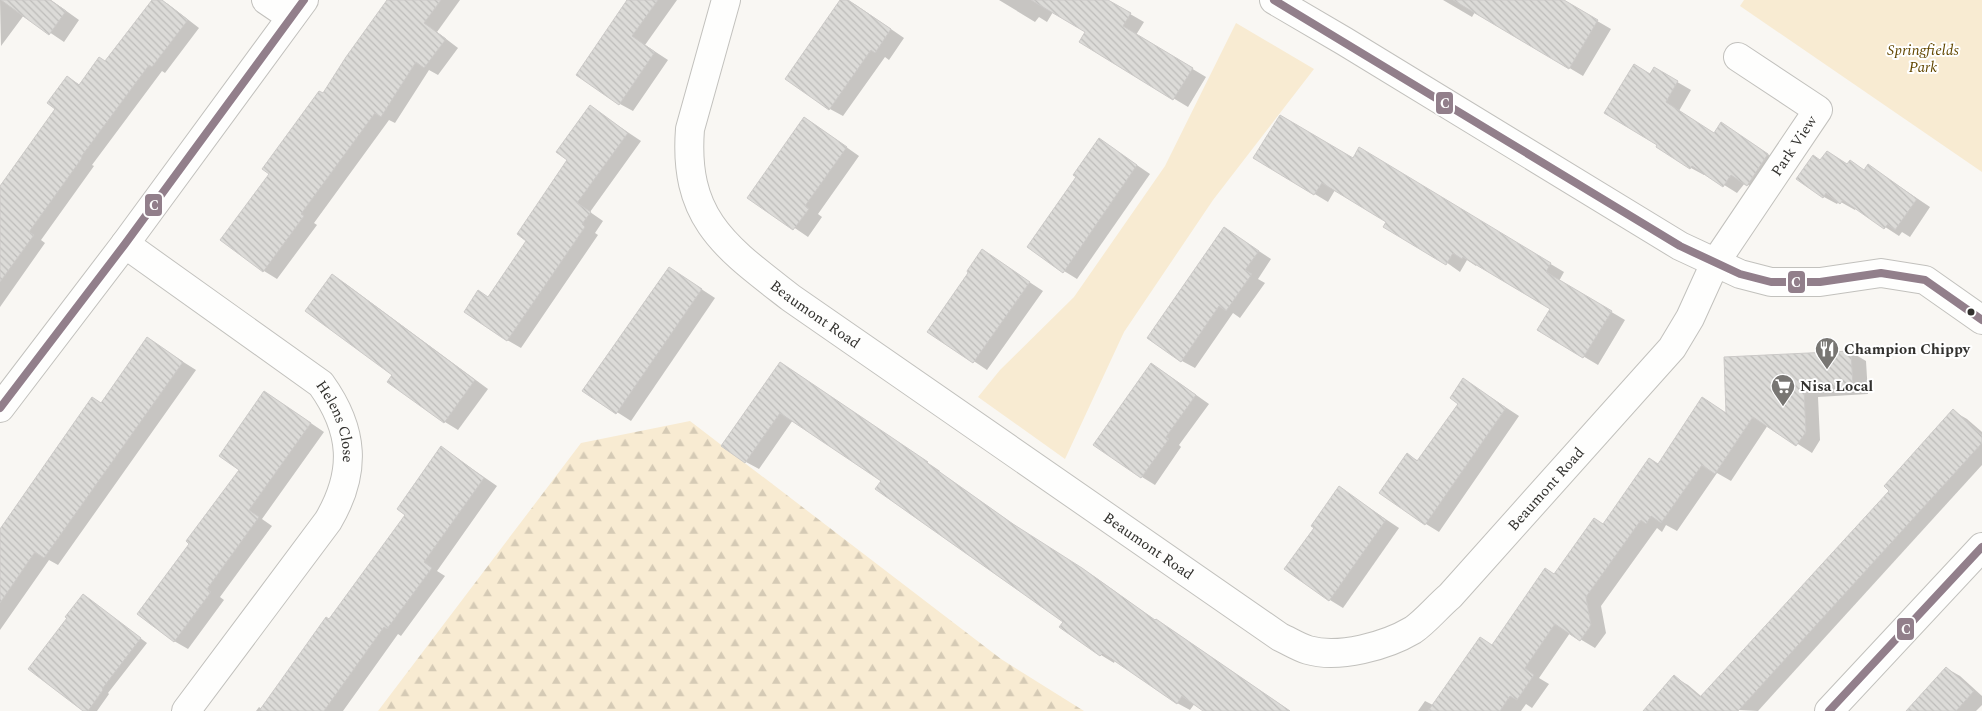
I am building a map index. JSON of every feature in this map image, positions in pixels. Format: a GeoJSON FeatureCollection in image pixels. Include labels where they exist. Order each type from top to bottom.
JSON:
{"type":"FeatureCollection","features":[{"type":"Feature","properties":{"kind":"street"},"geometry":{"type":"LineString","coordinates":[[0,408],[125,244],[297,9],[266,0]]}},
{"type":"Feature","properties":{"kind":"street","name":"Beaumont Road"},"geometry":{"type":"LineString","coordinates":[[726,0],[690,129],[688,151],[695,193],[703,213],[717,235],[736,254],[791,298],[973,426],[1280,637],[1309,650],[1356,651],[1391,641],[1414,629],[1450,596],[1672,348],[1690,318],[1715,263]]}},
{"type":"Feature","properties":{"kind":"street"},"geometry":{"type":"LineString","coordinates":[[1274,0],[1680,246],[1715,263],[1740,274],[1771,282],[1820,282],[1881,273],[1925,280],[1982,320]]}},
{"type":"Feature","properties":{"kind":"street","name":"Park View"},"geometry":{"type":"LineString","coordinates":[[1715,263],[1818,110],[1738,57]]}},
{"type":"Feature","properties":{"kind":"street","name":"Helens Close"},"geometry":{"type":"LineString","coordinates":[[125,244],[320,384],[334,402],[348,445],[345,485],[338,504],[328,521],[186,711]]}},
{"type":"Feature","properties":{"kind":"street"},"geometry":{"type":"LineString","coordinates":[[1829,711],[1982,547]]}},
{"type":"Feature","properties":{"kind":"green space","name":"Springfields Park"},"geometry":{"type":"Polygon","coordinates":[[[1744,0],[1982,0],[1982,172],[1740,6],[1744,0]]]}},
{"type":"Feature","properties":{"kind":"green space"},"geometry":{"type":"Polygon","coordinates":[[[1236,23],[1314,69],[1213,200],[1124,332],[1065,459],[978,397],[1000,370],[1074,297],[1165,166],[1236,23]]]}},
{"type":"Feature","properties":{"kind":"green space"},"geometry":{"type":"Polygon","coordinates":[[[690,421],[1001,659],[1084,711],[378,711],[581,443],[690,421]]]}},
{"type":"Feature","properties":{"kind":"building"},"geometry":{"type":"Polygon","coordinates":[[[1,0],[50,0],[66,11],[49,35],[1,0]]]}},
{"type":"Feature","properties":{"kind":"building"},"geometry":{"type":"Polygon","coordinates":[[[152,0],[162,0],[188,20],[152,67],[149,65],[81,157],[29,232],[34,235],[0,282],[0,186],[55,109],[47,103],[67,76],[79,85],[99,57],[105,61],[152,0]]]}},
{"type":"Feature","properties":{"kind":"building"},"geometry":{"type":"Polygon","coordinates":[[[387,0],[441,0],[424,23],[446,39],[424,68],[416,62],[381,117],[375,113],[301,214],[304,216],[263,272],[220,240],[269,174],[262,169],[319,91],[323,93],[387,0]]]}},
{"type":"Feature","properties":{"kind":"building"},"geometry":{"type":"Polygon","coordinates":[[[627,0],[658,0],[632,36],[655,52],[619,105],[576,75],[627,0]]]}},
{"type":"Feature","properties":{"kind":"building"},"geometry":{"type":"Polygon","coordinates":[[[840,0],[848,0],[891,29],[875,53],[871,50],[829,110],[785,79],[840,0]]]}},
{"type":"Feature","properties":{"kind":"building"},"geometry":{"type":"Polygon","coordinates":[[[1031,0],[1108,0],[1131,13],[1123,26],[1193,68],[1173,100],[1079,42],[1085,32],[1031,0]]]}},
{"type":"Feature","properties":{"kind":"building"},"geometry":{"type":"Polygon","coordinates":[[[1453,0],[1564,0],[1598,20],[1569,69],[1453,0]]]}},
{"type":"Feature","properties":{"kind":"building"},"geometry":{"type":"Polygon","coordinates":[[[1634,64],[1650,74],[1654,67],[1678,81],[1666,102],[1714,133],[1721,122],[1768,154],[1747,186],[1731,175],[1723,187],[1692,166],[1690,169],[1656,147],[1657,145],[1604,113],[1634,64]]]}},
{"type":"Feature","properties":{"kind":"building"},"geometry":{"type":"Polygon","coordinates":[[[590,105],[628,133],[577,203],[591,212],[582,224],[585,227],[507,341],[464,312],[478,290],[488,297],[526,241],[517,234],[567,160],[556,152],[590,105]]]}},
{"type":"Feature","properties":{"kind":"building"},"geometry":{"type":"Polygon","coordinates":[[[1280,115],[1353,158],[1359,147],[1551,263],[1546,272],[1612,311],[1583,358],[1537,330],[1550,309],[1463,257],[1462,259],[1453,253],[1446,265],[1383,227],[1386,222],[1322,183],[1314,195],[1253,158],[1280,115]]]}},
{"type":"Feature","properties":{"kind":"building"},"geometry":{"type":"Polygon","coordinates":[[[804,117],[847,147],[805,206],[809,209],[793,230],[747,198],[804,117]]]}},
{"type":"Feature","properties":{"kind":"building"},"geometry":{"type":"Polygon","coordinates":[[[1099,138],[1137,165],[1063,273],[1027,247],[1076,177],[1073,175],[1099,138]]]}},
{"type":"Feature","properties":{"kind":"building"},"geometry":{"type":"Polygon","coordinates":[[[1827,151],[1847,164],[1850,160],[1864,170],[1868,164],[1917,199],[1895,230],[1888,224],[1884,229],[1843,200],[1840,204],[1826,193],[1823,198],[1796,179],[1813,155],[1820,160],[1827,151]]]}},
{"type":"Feature","properties":{"kind":"building"},"geometry":{"type":"Polygon","coordinates":[[[1224,227],[1259,251],[1245,270],[1252,274],[1226,311],[1219,306],[1181,362],[1147,338],[1224,227]]]}},
{"type":"Feature","properties":{"kind":"building"},"geometry":{"type":"Polygon","coordinates":[[[982,249],[1030,282],[973,363],[927,332],[968,273],[967,271],[982,249]]]}},
{"type":"Feature","properties":{"kind":"building"},"geometry":{"type":"Polygon","coordinates":[[[669,267],[702,289],[616,414],[582,391],[669,267]]]}},
{"type":"Feature","properties":{"kind":"building"},"geometry":{"type":"Polygon","coordinates":[[[332,274],[475,380],[444,423],[387,382],[392,375],[305,311],[332,274]]]}},
{"type":"Feature","properties":{"kind":"building"},"geometry":{"type":"Polygon","coordinates":[[[147,337],[183,362],[44,558],[35,552],[0,603],[0,529],[92,397],[101,403],[147,337]]]}},
{"type":"Feature","properties":{"kind":"building"},"geometry":{"type":"Polygon","coordinates":[[[1851,351],[1853,386],[1804,389],[1806,432],[1796,446],[1753,417],[1715,474],[1702,465],[1661,523],[1651,516],[1646,524],[1641,520],[1586,597],[1591,625],[1580,641],[1555,624],[1525,668],[1534,675],[1517,700],[1510,696],[1500,711],[1428,711],[1480,637],[1492,645],[1545,568],[1554,574],[1594,518],[1603,524],[1649,458],[1658,464],[1702,397],[1726,413],[1724,357],[1851,351]]]}},
{"type":"Feature","properties":{"kind":"building"},"geometry":{"type":"Polygon","coordinates":[[[780,362],[928,462],[1013,524],[1082,568],[1290,711],[1203,711],[1182,696],[1177,704],[1103,653],[1100,656],[1059,627],[1063,622],[875,489],[881,481],[780,413],[745,463],[721,446],[780,362]]]}},
{"type":"Feature","properties":{"kind":"building"},"geometry":{"type":"Polygon","coordinates":[[[1151,363],[1196,395],[1166,437],[1169,439],[1141,478],[1093,445],[1151,363]]]}},
{"type":"Feature","properties":{"kind":"building"},"geometry":{"type":"Polygon","coordinates":[[[1463,378],[1506,408],[1425,525],[1379,493],[1407,453],[1417,461],[1458,404],[1450,398],[1463,378]]]}},
{"type":"Feature","properties":{"kind":"building"},"geometry":{"type":"Polygon","coordinates":[[[264,391],[311,423],[249,510],[259,517],[207,589],[211,592],[174,642],[137,614],[189,544],[186,541],[239,470],[219,456],[264,391]]]}},
{"type":"Feature","properties":{"kind":"building"},"geometry":{"type":"Polygon","coordinates":[[[1953,409],[1982,435],[1982,443],[1738,711],[1643,711],[1674,675],[1700,697],[1889,491],[1884,486],[1953,409]]]}},
{"type":"Feature","properties":{"kind":"building"},"geometry":{"type":"Polygon","coordinates":[[[441,446],[484,478],[424,562],[432,568],[387,629],[384,627],[324,711],[259,711],[326,617],[329,619],[405,515],[397,509],[441,446]]]}},
{"type":"Feature","properties":{"kind":"building"},"geometry":{"type":"Polygon","coordinates":[[[1339,486],[1386,520],[1329,601],[1284,569],[1314,528],[1311,526],[1339,486]]]}},
{"type":"Feature","properties":{"kind":"building"},"geometry":{"type":"Polygon","coordinates":[[[83,594],[141,638],[102,689],[88,711],[83,711],[28,669],[83,594]]]}},
{"type":"Feature","properties":{"kind":"building"},"geometry":{"type":"Polygon","coordinates":[[[1946,667],[1974,691],[1956,711],[1906,711],[1946,667]]]}},
{"type":"Feature","properties":{"kind":"transit line","name":"C"},"geometry":{"type":"LineString","coordinates":[[0,408],[125,244],[304,0]]}},
{"type":"Feature","properties":{"kind":"transit line","name":"C"},"geometry":{"type":"LineString","coordinates":[[1274,0],[1680,246],[1740,274],[1771,282],[1820,282],[1881,273],[1925,280],[1982,320]]}},
{"type":"Feature","properties":{"kind":"transit line","name":"C"},"geometry":{"type":"LineString","coordinates":[[1829,711],[1982,547]]}},
{"type":"Feature","properties":{"kind":"place","name":"Champion Chippy"},"geometry":{"type":"Point","coordinates":[1827,370]}},
{"type":"Feature","properties":{"kind":"place","name":"Nisa Local"},"geometry":{"type":"Point","coordinates":[1783,407]}}]}
